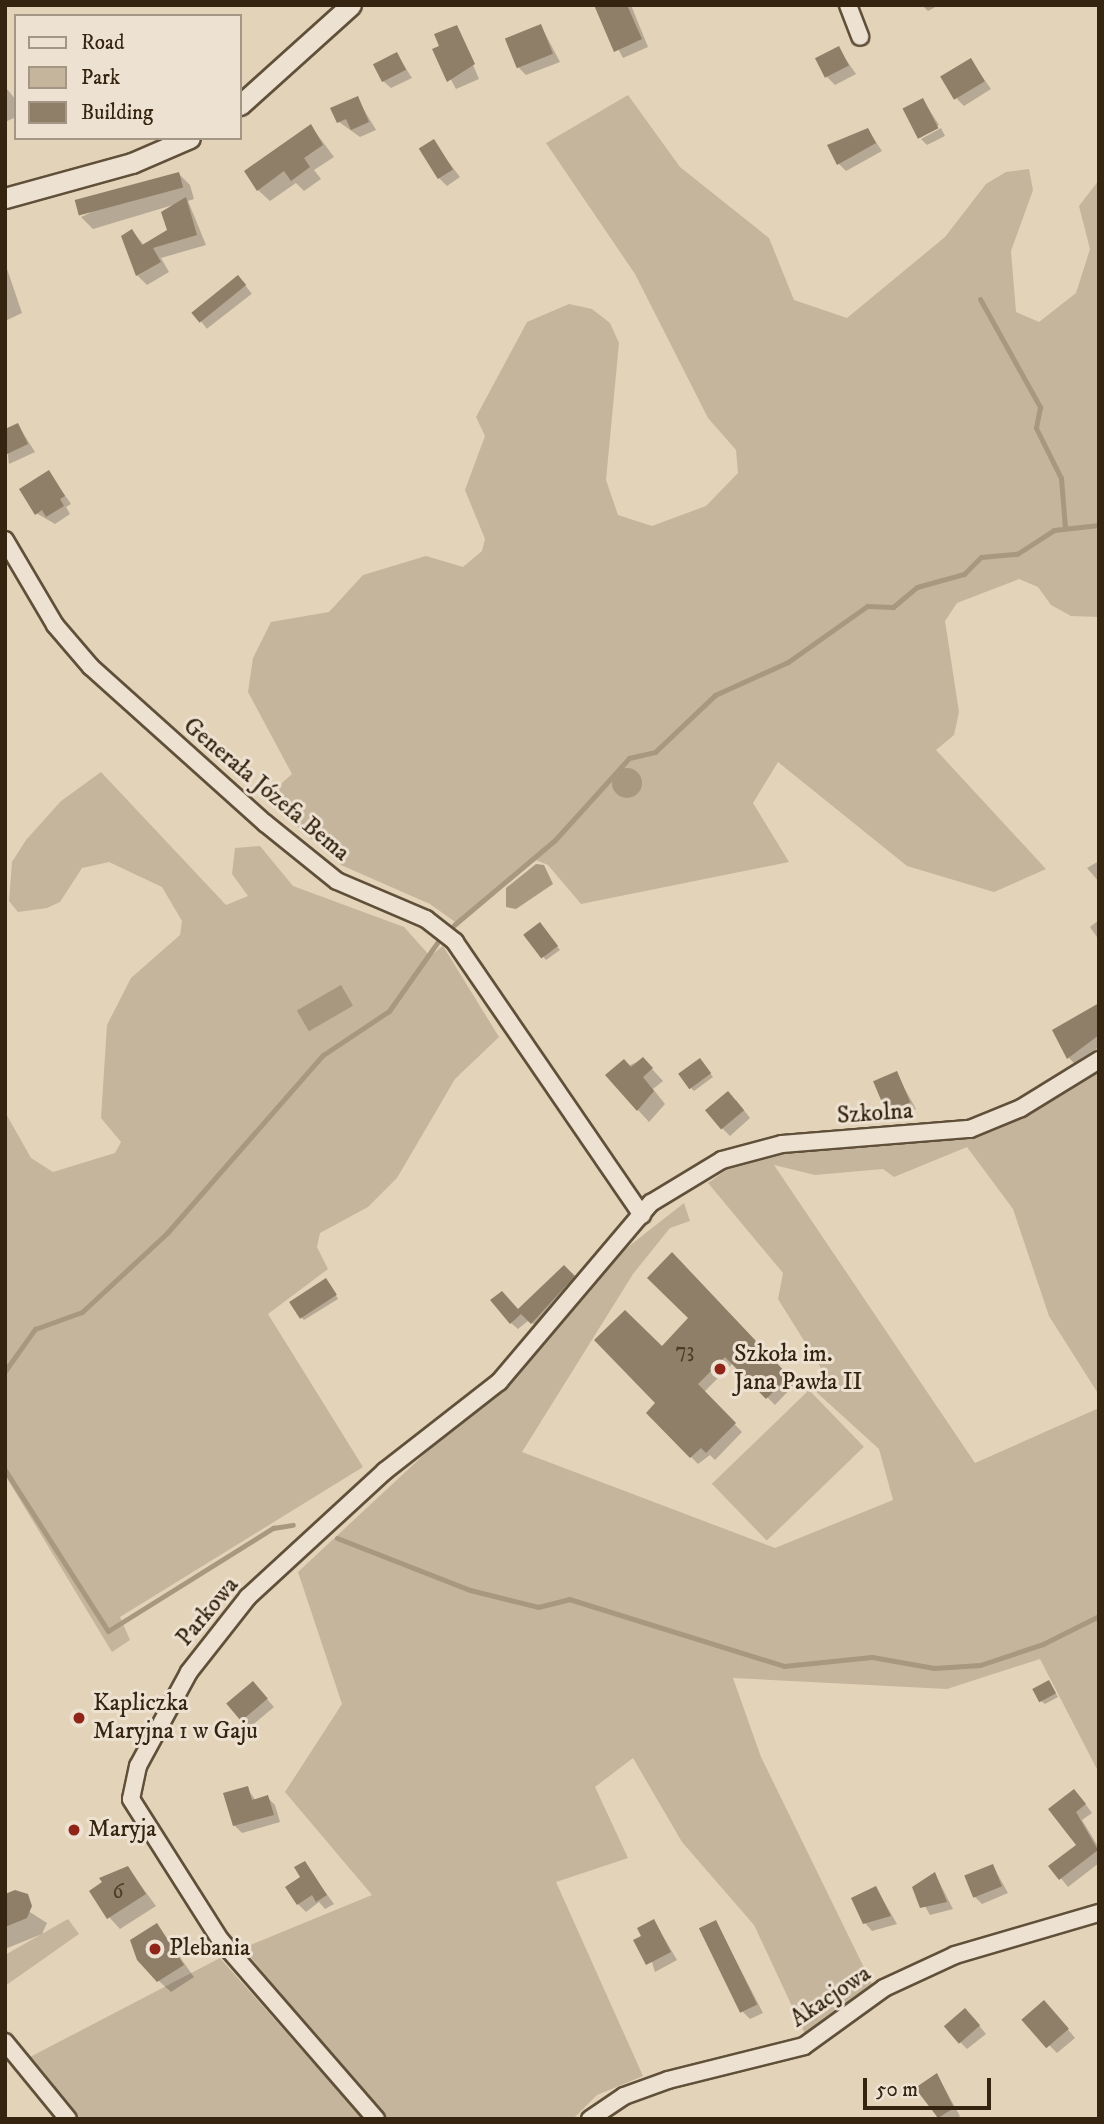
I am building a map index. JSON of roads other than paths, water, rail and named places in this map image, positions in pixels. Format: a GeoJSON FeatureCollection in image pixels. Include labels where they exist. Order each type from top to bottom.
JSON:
{"type":"FeatureCollection","features":[{"type":"Feature","properties":{"kind":"street"},"geometry":{"type":"LineString","coordinates":[[242,103],[351,5]]}},
{"type":"Feature","properties":{"kind":"street"},"geometry":{"type":"LineString","coordinates":[[848,5],[860,37]]}},
{"type":"Feature","properties":{"kind":"street"},"geometry":{"type":"LineString","coordinates":[[5,198],[132,163],[185,140]]}},
{"type":"Feature","properties":{"kind":"street","name":"Generała Józefa Bema"},"geometry":{"type":"LineString","coordinates":[[5,540],[55,625],[91,667],[265,824],[337,881],[426,919],[455,942],[647,1209]]}},
{"type":"Feature","properties":{"kind":"street","name":"Szkolna"},"geometry":{"type":"LineString","coordinates":[[647,1209],[722,1160],[782,1144],[970,1129],[1021,1108],[1099,1060]]}},
{"type":"Feature","properties":{"kind":"street","name":"Parkowa"},"geometry":{"type":"LineString","coordinates":[[376,2119],[246,1972],[180,1881],[131,1800],[138,1766],[189,1672],[248,1597],[385,1471],[499,1382],[647,1209]]}},
{"type":"Feature","properties":{"kind":"street","name":"Akacjowa"},"geometry":{"type":"LineString","coordinates":[[590,2119],[624,2096],[668,2080],[804,2046],[884,1988],[955,1955],[1099,1913]]}},
{"type":"Feature","properties":{"kind":"street"},"geometry":{"type":"LineString","coordinates":[[5,2042],[68,2119]]}},
{"type":"Feature","properties":{"kind":"waterway"},"geometry":{"type":"LineString","coordinates":[[980,299],[1040,407],[1036,428],[1061,478],[1065,528]]}},
{"type":"Feature","properties":{"kind":"waterway"},"geometry":{"type":"LineString","coordinates":[[454,925],[555,840],[629,758],[655,752],[715,695],[788,662],[867,606],[893,607],[917,587],[964,574],[981,557],[1017,554],[1054,530],[1099,525]]}},
{"type":"Feature","properties":{"kind":"waterway"},"geometry":{"type":"LineString","coordinates":[[5,1371],[35,1329],[82,1312],[167,1233],[323,1055],[389,1011],[439,940]]}},
{"type":"Feature","properties":{"kind":"waterway"},"geometry":{"type":"LineString","coordinates":[[5,1470],[108,1631],[273,1528],[293,1525]]}},
{"type":"Feature","properties":{"kind":"waterway"},"geometry":{"type":"LineString","coordinates":[[337,1538],[470,1590],[538,1607],[569,1599],[784,1666],[872,1657],[934,1668],[980,1665],[1043,1644],[1099,1616]]}},
{"type":"Feature","properties":{"kind":"place","name":"Szkoła im. Jana Pawła II"},"geometry":{"type":"Point","coordinates":[720,1369]}},
{"type":"Feature","properties":{"kind":"place","name":"Kapliczka Maryjna 1 w Gaju"},"geometry":{"type":"Point","coordinates":[79,1718]}},
{"type":"Feature","properties":{"kind":"place","name":"Maryja"},"geometry":{"type":"Point","coordinates":[74,1830]}},
{"type":"Feature","properties":{"kind":"place","name":"Plebania"},"geometry":{"type":"Point","coordinates":[155,1949]}}]}
